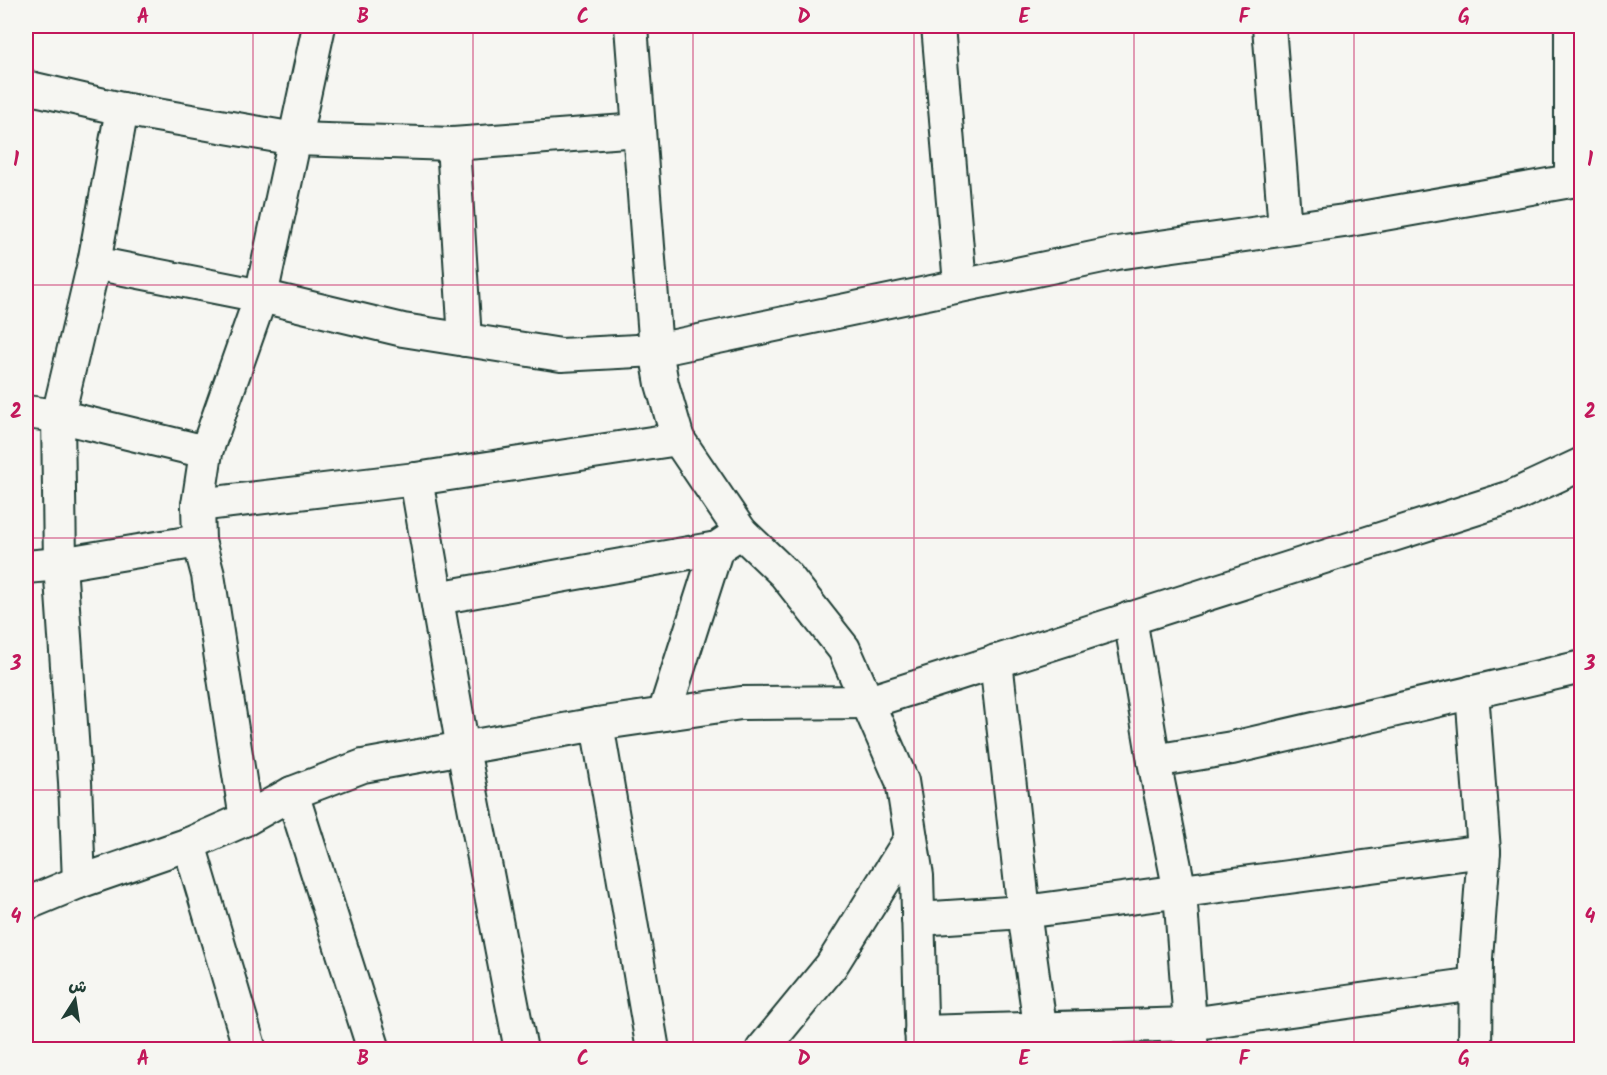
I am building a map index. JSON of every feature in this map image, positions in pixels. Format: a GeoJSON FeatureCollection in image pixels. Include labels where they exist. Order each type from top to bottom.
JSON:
{"type":"FeatureCollection","features":[{"type":"Feature","properties":{"kind":"street"},"geometry":{"type":"LineString","coordinates":[[246,819],[208,575],[199,540],[198,505],[206,452],[261,296],[319,26]]}},
{"type":"Feature","properties":{"kind":"street"},"geometry":{"type":"LineString","coordinates":[[631,26],[656,350],[662,384],[678,440],[729,540],[785,574],[844,649],[902,781],[917,876],[921,1041],[1191,1037],[1475,984]]}},
{"type":"Feature","properties":{"kind":"street"},"geometry":{"type":"LineString","coordinates":[[938,26],[960,284]]}},
{"type":"Feature","properties":{"kind":"street"},"geometry":{"type":"LineString","coordinates":[[1269,26],[1285,229]]}},
{"type":"Feature","properties":{"kind":"street"},"geometry":{"type":"LineString","coordinates":[[94,262],[261,296],[403,330],[465,340],[561,355],[656,350],[960,284],[1117,253],[1344,221],[1576,180],[1571,26]]}},
{"type":"Feature","properties":{"kind":"street"},"geometry":{"type":"LineString","coordinates":[[26,87],[122,109],[295,139],[453,144],[639,129]]}},
{"type":"Feature","properties":{"kind":"street"},"geometry":{"type":"LineString","coordinates":[[78,882],[75,782],[60,564],[58,416],[94,262],[122,109]]}},
{"type":"Feature","properties":{"kind":"street"},"geometry":{"type":"LineString","coordinates":[[453,144],[465,340]]}},
{"type":"Feature","properties":{"kind":"street"},"geometry":{"type":"LineString","coordinates":[[26,412],[58,416],[206,452]]}},
{"type":"Feature","properties":{"kind":"street"},"geometry":{"type":"LineString","coordinates":[[198,505],[416,479],[678,440]]}},
{"type":"Feature","properties":{"kind":"street"},"geometry":{"type":"LineString","coordinates":[[26,904],[78,882],[189,844],[246,819],[292,793],[363,766],[597,724],[741,703],[868,702],[1509,498],[1581,464]]}},
{"type":"Feature","properties":{"kind":"street"},"geometry":{"type":"LineString","coordinates":[[416,479],[463,749],[522,1050]]}},
{"type":"Feature","properties":{"kind":"street"},"geometry":{"type":"LineString","coordinates":[[26,567],[60,564],[199,540]]}},
{"type":"Feature","properties":{"kind":"street"},"geometry":{"type":"LineString","coordinates":[[437,598],[729,540]]}},
{"type":"Feature","properties":{"kind":"street"},"geometry":{"type":"LineString","coordinates":[[664,714],[729,540]]}},
{"type":"Feature","properties":{"kind":"street"},"geometry":{"type":"LineString","coordinates":[[1131,618],[1154,761],[1180,892],[1191,1037]]}},
{"type":"Feature","properties":{"kind":"street"},"geometry":{"type":"LineString","coordinates":[[996,661],[1024,912],[1042,1039]]}},
{"type":"Feature","properties":{"kind":"street"},"geometry":{"type":"LineString","coordinates":[[1154,761],[1232,748],[1581,667]]}},
{"type":"Feature","properties":{"kind":"street"},"geometry":{"type":"LineString","coordinates":[[1472,692],[1484,851],[1475,984],[1474,1050]]}},
{"type":"Feature","properties":{"kind":"street"},"geometry":{"type":"LineString","coordinates":[[597,724],[653,1050]]}},
{"type":"Feature","properties":{"kind":"street"},"geometry":{"type":"LineString","coordinates":[[292,793],[374,1050]]}},
{"type":"Feature","properties":{"kind":"street"},"geometry":{"type":"LineString","coordinates":[[762,1050],[831,966],[911,838]]}},
{"type":"Feature","properties":{"kind":"street"},"geometry":{"type":"LineString","coordinates":[[189,844],[250,1050]]}},
{"type":"Feature","properties":{"kind":"street"},"geometry":{"type":"LineString","coordinates":[[918,919],[1024,912],[1484,851]]}}]}
